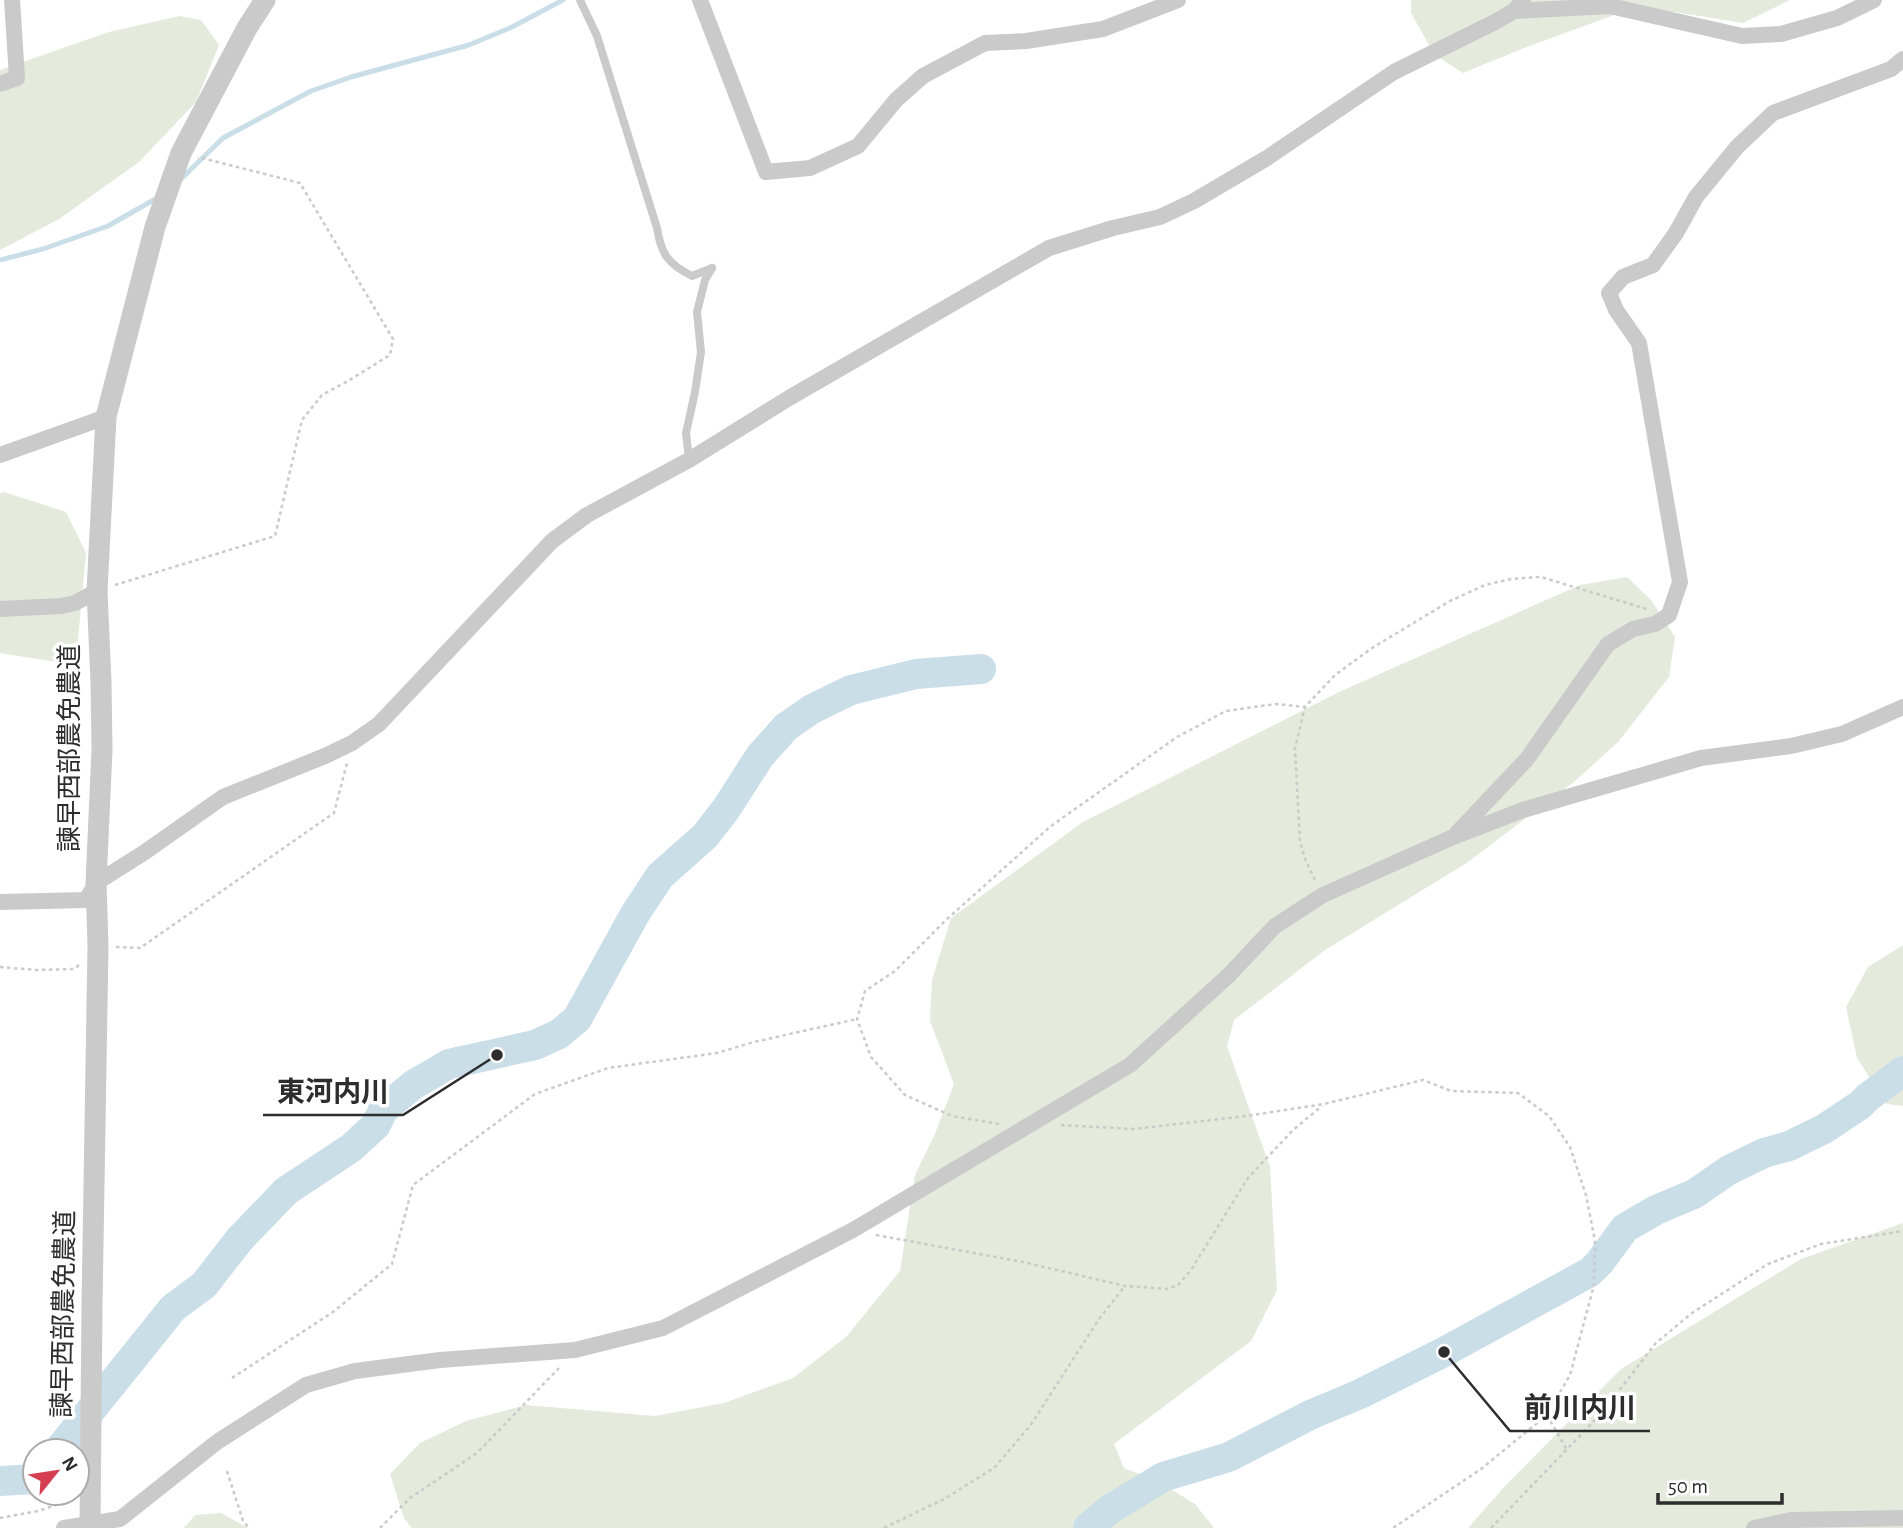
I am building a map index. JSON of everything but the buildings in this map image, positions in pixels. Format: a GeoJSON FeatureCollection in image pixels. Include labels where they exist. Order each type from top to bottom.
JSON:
{"type":"FeatureCollection","features":[{"type":"Feature","properties":{"kind":"street"},"geometry":{"type":"LineString","coordinates":[[0,84],[18,78],[12,0]]}},
{"type":"Feature","properties":{"kind":"street","name":"諫早西部農免農道"},"geometry":{"type":"LineString","coordinates":[[91,1437],[98,946],[96,883],[102,750],[97,591],[106,417],[155,227],[181,153],[247,28],[265,0]]}},
{"type":"Feature","properties":{"kind":"street"},"geometry":{"type":"LineString","coordinates":[[701,0],[766,172],[810,168],[858,146],[896,100],[923,76],[985,43],[1026,41],[1103,29],[1178,0]]}},
{"type":"Feature","properties":{"kind":"street"},"geometry":{"type":"LineString","coordinates":[[0,902],[86,900],[96,883],[223,797],[352,743],[379,724],[552,541],[587,515],[689,460],[789,398],[1049,248],[1160,217],[1194,201],[1267,158],[1394,72],[1495,22],[1518,5],[1610,6],[1742,36],[1781,34],[1837,18],[1874,0]]}},
{"type":"Feature","properties":{"kind":"street"},"geometry":{"type":"LineString","coordinates":[[1453,837],[1527,759],[1608,644],[1633,629],[1655,624],[1669,615],[1680,582],[1639,343],[1616,310],[1609,293],[1623,277],[1653,265],[1696,197],[1737,147],[1773,113],[1891,69],[1903,59]]}},
{"type":"Feature","properties":{"kind":"street"},"geometry":{"type":"LineString","coordinates":[[0,455],[106,417]]}},
{"type":"Feature","properties":{"kind":"street"},"geometry":{"type":"LineString","coordinates":[[0,609],[61,606],[75,603],[97,591]]}},
{"type":"Feature","properties":{"kind":"street"},"geometry":{"type":"LineString","coordinates":[[64,1528],[90,1526],[120,1518],[218,1442],[306,1385],[355,1371],[440,1360],[575,1350],[663,1328],[853,1230],[1130,1065],[1228,975],[1275,926],[1323,895],[1453,837],[1523,810],[1701,758],[1791,746],[1842,734],[1903,707]]}},
{"type":"Feature","properties":{"kind":"street","name":"諫早西部農免農道"},"geometry":{"type":"LineString","coordinates":[[90,1507],[90,1526]]}},
{"type":"Feature","properties":{"kind":"street"},"geometry":{"type":"LineString","coordinates":[[1754,1528],[1791,1520],[1903,1518]]}},
{"type":"Feature","properties":{"kind":"lane"},"geometry":{"type":"LineString","coordinates":[[581,1],[597,36],[657,228],[660,248],[674,267],[692,276],[712,268],[705,280],[697,312],[701,352],[686,433],[689,460]]}},
{"type":"Feature","properties":{"kind":"path"},"geometry":{"type":"LineString","coordinates":[[97,591],[275,536],[302,420],[322,395],[390,355],[393,339],[300,183],[181,153]]}},
{"type":"Feature","properties":{"kind":"path"},"geometry":{"type":"LineString","coordinates":[[1323,895],[1300,842],[1295,748],[1305,707],[1335,675],[1372,648],[1450,601],[1485,585],[1511,579],[1541,578],[1669,615]]}},
{"type":"Feature","properties":{"kind":"path"},"geometry":{"type":"LineString","coordinates":[[1305,707],[1276,704],[1226,711],[1177,737],[1041,835],[946,920],[895,971],[865,991],[857,1018],[871,1057],[905,1095],[952,1116],[997,1124],[1134,1129],[1324,1104],[1423,1080],[1451,1091],[1518,1093],[1549,1116],[1570,1147],[1586,1195],[1595,1241],[1594,1286],[1570,1375],[1547,1415],[1481,1469],[1393,1528]]}},
{"type":"Feature","properties":{"kind":"path"},"geometry":{"type":"LineString","coordinates":[[0,967],[74,970],[98,946],[140,948],[334,813],[352,743]]}},
{"type":"Feature","properties":{"kind":"path"},"geometry":{"type":"LineString","coordinates":[[232,1378],[333,1312],[392,1264],[413,1185],[535,1094],[608,1069],[717,1053],[857,1018]]}},
{"type":"Feature","properties":{"kind":"path"},"geometry":{"type":"LineString","coordinates":[[853,1230],[1023,1262],[1125,1286],[1167,1289],[1178,1285],[1191,1270],[1248,1178],[1293,1130],[1324,1104]]}},
{"type":"Feature","properties":{"kind":"path"},"geometry":{"type":"LineString","coordinates":[[1491,1528],[1600,1415],[1656,1343],[1703,1306],[1768,1264],[1821,1244],[1903,1231]]}},
{"type":"Feature","properties":{"kind":"path"},"geometry":{"type":"LineString","coordinates":[[884,1528],[946,1498],[995,1468],[1030,1426],[1099,1320],[1125,1286]]}},
{"type":"Feature","properties":{"kind":"path"},"geometry":{"type":"LineString","coordinates":[[380,1528],[410,1498],[477,1453],[575,1350]]}},
{"type":"Feature","properties":{"kind":"path"},"geometry":{"type":"LineString","coordinates":[[1547,1415],[1567,1450]]}},
{"type":"Feature","properties":{"kind":"path"},"geometry":{"type":"LineString","coordinates":[[227,1471],[243,1521],[249,1528]]}},
{"type":"Feature","properties":{"kind":"path"},"geometry":{"type":"LineString","coordinates":[[0,1518],[52,1507]]}},
{"type":"Feature","properties":{"kind":"shaded area"},"geometry":{"type":"Polygon","coordinates":[[[1411,0],[1790,0],[1743,23],[1675,12],[1614,15],[1463,73],[1434,54],[1411,13],[1411,0]]]}},
{"type":"Feature","properties":{"kind":"shaded area"},"geometry":{"type":"Polygon","coordinates":[[[179,16],[201,20],[219,45],[196,102],[139,162],[59,219],[0,250],[0,70],[109,32],[179,16]]]}},
{"type":"Feature","properties":{"kind":"shaded area"},"geometry":{"type":"Polygon","coordinates":[[[0,493],[66,512],[86,553],[77,650],[56,662],[0,653],[0,493]]]}},
{"type":"Feature","properties":{"kind":"shaded area"},"geometry":{"type":"Polygon","coordinates":[[[1627,577],[1651,600],[1675,637],[1669,677],[1618,742],[1575,781],[1468,862],[1325,950],[1234,1020],[1227,1046],[1270,1167],[1277,1290],[1251,1341],[1114,1444],[1124,1468],[1161,1483],[1195,1504],[1214,1528],[412,1528],[404,1518],[390,1474],[420,1443],[466,1421],[526,1405],[655,1416],[724,1403],[793,1378],[846,1337],[900,1271],[915,1175],[935,1134],[954,1084],[930,1021],[932,980],[951,918],[1083,822],[1339,692],[1580,585],[1627,577]]]}},
{"type":"Feature","properties":{"kind":"shaded area"},"geometry":{"type":"Polygon","coordinates":[[[1903,945],[1903,1106],[1887,1104],[1857,1058],[1846,1007],[1868,967],[1903,945]]]}},
{"type":"Feature","properties":{"kind":"shaded area"},"geometry":{"type":"Polygon","coordinates":[[[1903,1223],[1903,1528],[1468,1528],[1505,1486],[1621,1369],[1801,1259],[1903,1223]]]}},
{"type":"Feature","properties":{"kind":"shaded area"},"geometry":{"type":"Polygon","coordinates":[[[221,1513],[248,1528],[184,1528],[195,1515],[221,1513]]]}},
{"type":"Feature","properties":{"kind":"waterway"},"geometry":{"type":"LineString","coordinates":[[181,179],[223,138],[311,91],[351,77],[469,45],[512,27],[563,0]]}},
{"type":"Feature","properties":{"kind":"waterway"},"geometry":{"type":"LineString","coordinates":[[0,260],[43,249],[108,226],[157,198]]}},
{"type":"Feature","properties":{"kind":"waterway"},"geometry":{"type":"LineString","coordinates":[[69,1437],[173,1308],[204,1285],[239,1240],[286,1191],[351,1148],[376,1125],[383,1110],[413,1085],[449,1064],[535,1045],[559,1034],[577,1019],[635,914],[660,876],[705,836],[760,756],[786,727],[812,709],[851,690],[916,674],[981,669]]}},
{"type":"Feature","properties":{"kind":"waterway"},"geometry":{"type":"LineString","coordinates":[[1088,1528],[1109,1510],[1163,1477],[1229,1457],[1310,1415],[1360,1394],[1444,1352],[1590,1272],[1625,1228],[1656,1210],[1694,1194],[1729,1170],[1824,1129],[1903,1071]]}},
{"type":"Feature","properties":{"kind":"waterway"},"geometry":{"type":"LineString","coordinates":[[0,1481],[21,1480]]}},
{"type":"Feature","properties":{"kind":"place","name":"東河内川"},"geometry":{"type":"Point","coordinates":[497,1055]}},
{"type":"Feature","properties":{"kind":"place","name":"前川内川"},"geometry":{"type":"Point","coordinates":[1444,1352]}}]}
